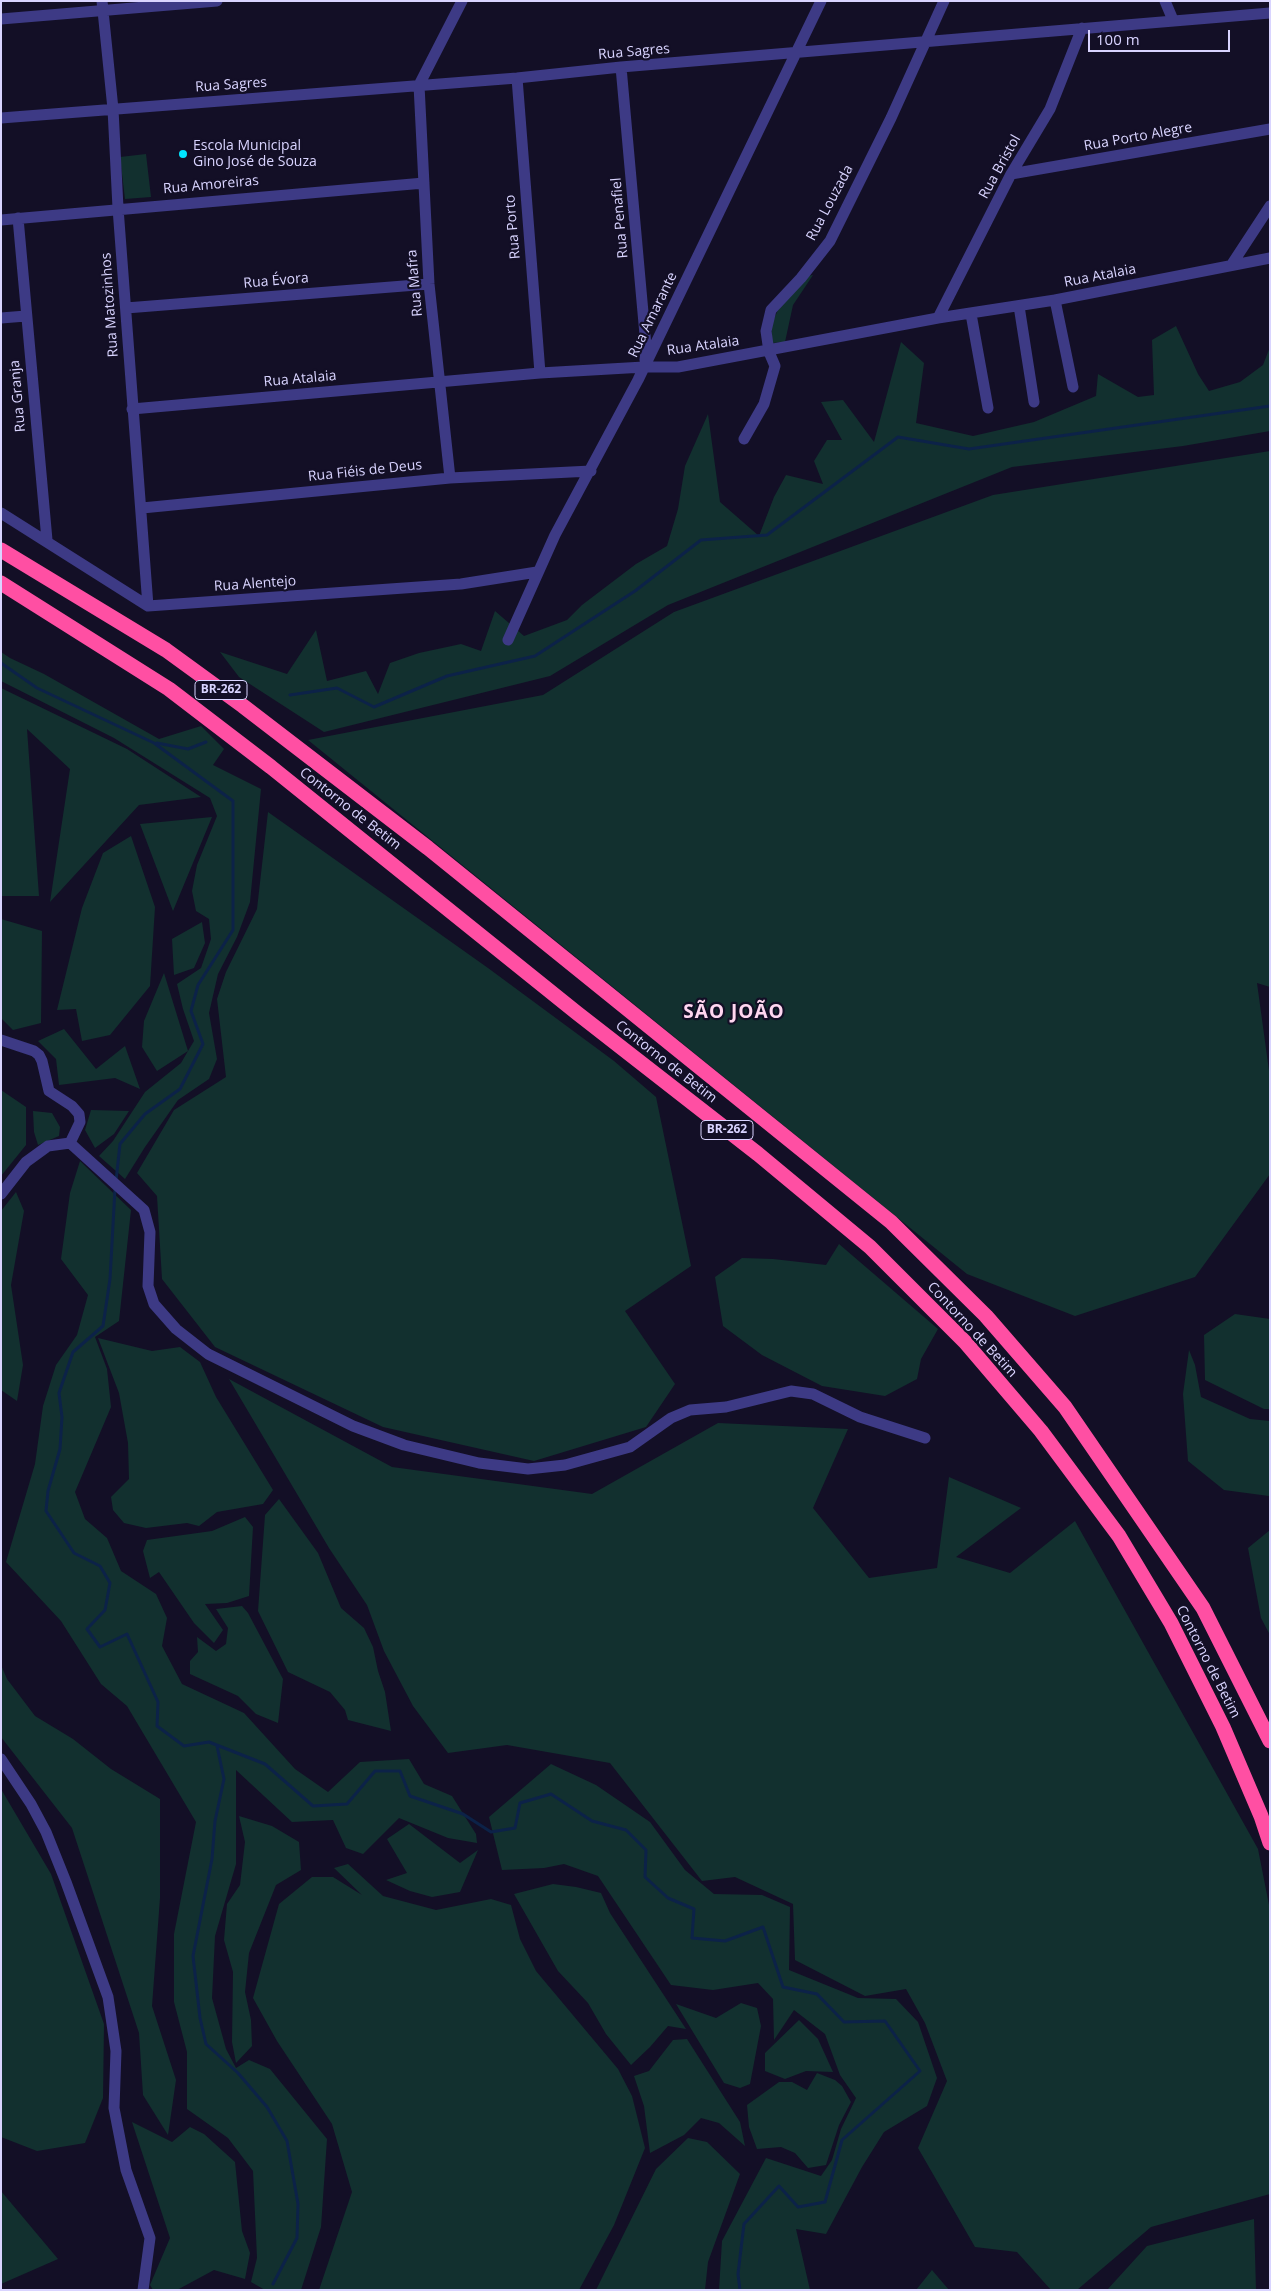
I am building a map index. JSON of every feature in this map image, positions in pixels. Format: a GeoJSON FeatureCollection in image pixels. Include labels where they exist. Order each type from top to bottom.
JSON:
{"type":"FeatureCollection","features":[{"type":"Feature","properties":{"kind":"highway","name":"Contorno de Betim"},"geometry":{"type":"LineString","coordinates":[[1,550],[166,650],[243,706],[428,848],[770,1122],[891,1222],[986,1316],[1064,1407],[1203,1608],[1270,1741]]}},
{"type":"Feature","properties":{"kind":"highway","name":"Contorno de Betim"},"geometry":{"type":"LineString","coordinates":[[1,583],[169,689],[271,767],[577,1013],[758,1154],[870,1247],[965,1342],[1041,1431],[1119,1536],[1171,1623],[1219,1718],[1261,1816],[1270,1843]]}},
{"type":"Feature","properties":{"kind":"street"},"geometry":{"type":"LineString","coordinates":[[1,19],[103,6],[216,1]]}},
{"type":"Feature","properties":{"kind":"street"},"geometry":{"type":"LineString","coordinates":[[419,85],[462,1]]}},
{"type":"Feature","properties":{"kind":"street","name":"Rua Amarante"},"geometry":{"type":"LineString","coordinates":[[508,640],[537,572],[644,367],[822,1]]}},
{"type":"Feature","properties":{"kind":"street","name":"Rua Louzada"},"geometry":{"type":"LineString","coordinates":[[744,440],[764,404],[775,366],[769,352],[766,332],[771,310],[801,278],[830,241],[891,118],[944,1]]}},
{"type":"Feature","properties":{"kind":"street"},"geometry":{"type":"LineString","coordinates":[[1165,1],[1173,20]]}},
{"type":"Feature","properties":{"kind":"street","name":"Rua Matozinhos"},"geometry":{"type":"LineString","coordinates":[[103,6],[113,109],[132,409],[142,508],[148,606]]}},
{"type":"Feature","properties":{"kind":"street","name":"Rua Sagres"},"geometry":{"type":"LineString","coordinates":[[1,118],[517,78],[1270,13]]}},
{"type":"Feature","properties":{"kind":"street","name":"Rua Bristol"},"geometry":{"type":"LineString","coordinates":[[938,318],[1011,174],[1050,109],[1082,28]]}},
{"type":"Feature","properties":{"kind":"street","name":"Rua Penafiel"},"geometry":{"type":"LineString","coordinates":[[621,68],[646,346],[644,367]]}},
{"type":"Feature","properties":{"kind":"street","name":"Rua Porto"},"geometry":{"type":"LineString","coordinates":[[517,78],[540,373]]}},
{"type":"Feature","properties":{"kind":"street","name":"Rua Mafra"},"geometry":{"type":"LineString","coordinates":[[419,85],[429,284],[450,478]]}},
{"type":"Feature","properties":{"kind":"street","name":"Rua Porto Alegre"},"geometry":{"type":"LineString","coordinates":[[1011,174],[1270,129]]}},
{"type":"Feature","properties":{"kind":"street","name":"Rua Amoreiras"},"geometry":{"type":"LineString","coordinates":[[1,220],[118,208],[424,183]]}},
{"type":"Feature","properties":{"kind":"street"},"geometry":{"type":"LineString","coordinates":[[1232,264],[1270,206]]}},
{"type":"Feature","properties":{"kind":"street","name":"Rua Granja"},"geometry":{"type":"LineString","coordinates":[[18,218],[47,540]]}},
{"type":"Feature","properties":{"kind":"street","name":"Rua Atalaia"},"geometry":{"type":"LineString","coordinates":[[132,409],[540,373],[678,367],[769,352],[938,318],[1055,300],[1270,258]]}},
{"type":"Feature","properties":{"kind":"street","name":"Rua Évora"},"geometry":{"type":"LineString","coordinates":[[126,308],[429,284]]}},
{"type":"Feature","properties":{"kind":"street"},"geometry":{"type":"LineString","coordinates":[[1055,300],[1073,387]]}},
{"type":"Feature","properties":{"kind":"street"},"geometry":{"type":"LineString","coordinates":[[1019,306],[1034,402]]}},
{"type":"Feature","properties":{"kind":"street"},"geometry":{"type":"LineString","coordinates":[[971,314],[988,408]]}},
{"type":"Feature","properties":{"kind":"street"},"geometry":{"type":"LineString","coordinates":[[1,318],[26,316]]}},
{"type":"Feature","properties":{"kind":"street","name":"Rua Fiéis de Deus"},"geometry":{"type":"LineString","coordinates":[[142,508],[450,478],[591,471]]}},
{"type":"Feature","properties":{"kind":"street"},"geometry":{"type":"LineString","coordinates":[[1,513],[47,540],[148,606]]}},
{"type":"Feature","properties":{"kind":"street","name":"Rua Alentejo"},"geometry":{"type":"LineString","coordinates":[[148,606],[461,584],[537,572]]}},
{"type":"Feature","properties":{"kind":"street"},"geometry":{"type":"LineString","coordinates":[[1,1040],[34,1051],[39,1055],[49,1091],[72,1106],[79,1114],[80,1122],[70,1143]]}},
{"type":"Feature","properties":{"kind":"street"},"geometry":{"type":"LineString","coordinates":[[70,1143],[144,1210],[150,1232],[148,1286],[154,1304],[176,1329],[208,1354],[353,1426],[404,1445],[478,1462],[528,1469],[565,1465],[630,1447],[671,1418],[690,1410],[726,1407],[791,1391],[813,1394],[860,1417],[925,1438]]}},
{"type":"Feature","properties":{"kind":"street"},"geometry":{"type":"LineString","coordinates":[[1,1194],[26,1162],[48,1146],[70,1143]]}},
{"type":"Feature","properties":{"kind":"street"},"geometry":{"type":"LineString","coordinates":[[1,1759],[31,1804],[46,1832],[77,1910],[108,1997],[116,2051],[114,2108],[126,2170],[150,2238],[143,2290]]}},
{"type":"Feature","properties":{"kind":"green space"},"geometry":{"type":"Polygon","coordinates":[[[146,154],[151,197],[125,199],[120,157],[146,154]]]}},
{"type":"Feature","properties":{"kind":"green space"},"geometry":{"type":"Polygon","coordinates":[[[813,275],[793,305],[785,342],[772,343],[771,326],[777,312],[785,299],[808,276],[813,275]]]}},
{"type":"Feature","properties":{"kind":"green space"},"geometry":{"type":"Polygon","coordinates":[[[1176,326],[1198,374],[1209,391],[1240,382],[1263,365],[1270,347],[1270,431],[1183,446],[1012,467],[668,605],[550,676],[324,732],[239,677],[220,652],[287,674],[316,630],[327,681],[366,671],[378,694],[390,663],[419,653],[461,644],[481,651],[495,611],[524,636],[567,620],[582,605],[636,564],[667,546],[678,509],[685,466],[708,414],[720,502],[759,536],[774,497],[786,475],[823,484],[814,461],[827,440],[842,440],[821,402],[843,400],[874,442],[901,342],[924,363],[916,423],[973,436],[1034,422],[1096,396],[1098,374],[1138,397],[1154,395],[1152,340],[1176,326]]]}},
{"type":"Feature","properties":{"kind":"green space"},"geometry":{"type":"Polygon","coordinates":[[[1270,451],[1270,987],[1257,983],[1270,1078],[1270,1174],[1195,1277],[1075,1316],[967,1274],[308,740],[543,695],[674,612],[993,495],[1270,451]]]}},
{"type":"Feature","properties":{"kind":"green space"},"geometry":{"type":"Polygon","coordinates":[[[1,652],[159,739],[201,726],[224,749],[213,765],[261,789],[250,902],[237,937],[218,974],[209,1013],[217,1059],[209,1079],[178,1100],[125,1179],[99,1156],[113,1141],[145,1092],[181,1063],[194,1041],[177,984],[201,968],[211,939],[209,919],[196,911],[192,891],[197,865],[217,816],[210,798],[114,738],[1,681],[1,652]]]}},
{"type":"Feature","properties":{"kind":"green space"},"geometry":{"type":"Polygon","coordinates":[[[1,688],[127,749],[201,797],[139,805],[50,902],[70,769],[27,729],[39,896],[1,896],[1,688]]]}},
{"type":"Feature","properties":{"kind":"green space"},"geometry":{"type":"Polygon","coordinates":[[[268,812],[488,968],[614,1061],[656,1097],[691,1266],[625,1311],[675,1384],[646,1427],[534,1461],[383,1427],[215,1347],[162,1279],[157,1196],[137,1173],[174,1110],[226,1077],[217,999],[226,972],[257,909],[268,812]]]}},
{"type":"Feature","properties":{"kind":"green space"},"geometry":{"type":"Polygon","coordinates":[[[212,817],[173,911],[140,824],[212,817]]]}},
{"type":"Feature","properties":{"kind":"green space"},"geometry":{"type":"Polygon","coordinates":[[[131,836],[155,907],[150,986],[110,1035],[82,1041],[76,1009],[57,1010],[82,908],[103,853],[131,836]]]}},
{"type":"Feature","properties":{"kind":"green space"},"geometry":{"type":"Polygon","coordinates":[[[1,919],[42,931],[41,1023],[13,1030],[1,1018],[1,919]]]}},
{"type":"Feature","properties":{"kind":"green space"},"geometry":{"type":"Polygon","coordinates":[[[202,922],[205,943],[194,968],[174,975],[172,939],[202,922]]]}},
{"type":"Feature","properties":{"kind":"green space"},"geometry":{"type":"Polygon","coordinates":[[[164,973],[188,1051],[157,1071],[142,1047],[144,1021],[164,973]]]}},
{"type":"Feature","properties":{"kind":"green space"},"geometry":{"type":"Polygon","coordinates":[[[64,1029],[96,1069],[125,1046],[140,1089],[115,1078],[59,1085],[56,1059],[38,1041],[64,1029]]]}},
{"type":"Feature","properties":{"kind":"green space"},"geometry":{"type":"Polygon","coordinates":[[[1,1090],[26,1107],[26,1145],[1,1176],[1,1090]]]}},
{"type":"Feature","properties":{"kind":"green space"},"geometry":{"type":"Polygon","coordinates":[[[91,1110],[129,1111],[114,1134],[95,1148],[85,1130],[91,1110]]]}},
{"type":"Feature","properties":{"kind":"green space"},"geometry":{"type":"Polygon","coordinates":[[[33,1111],[52,1113],[60,1127],[59,1136],[38,1145],[34,1132],[33,1111]]]}},
{"type":"Feature","properties":{"kind":"green space"},"geometry":{"type":"Polygon","coordinates":[[[80,1161],[131,1210],[119,1321],[95,1337],[107,1369],[111,1407],[75,1492],[85,1519],[107,1538],[121,1571],[156,1594],[167,1618],[162,1646],[182,1684],[244,1713],[295,1769],[328,1792],[360,1762],[409,1759],[424,1784],[452,1796],[476,1834],[477,1843],[448,1838],[399,1818],[363,1854],[346,1848],[333,1820],[292,1822],[236,1770],[236,1864],[215,1936],[212,1998],[226,2049],[236,2068],[249,2060],[270,2069],[327,2139],[321,2227],[301,2290],[265,2290],[251,2282],[257,2258],[253,2171],[228,2138],[187,2109],[187,2052],[174,2002],[174,1934],[196,1822],[127,1706],[101,1684],[61,1621],[6,1562],[35,1464],[43,1406],[56,1365],[77,1335],[88,1295],[61,1259],[70,1193],[80,1161]]]}},
{"type":"Feature","properties":{"kind":"green space"},"geometry":{"type":"Polygon","coordinates":[[[16,1192],[24,1211],[11,1285],[23,1365],[17,1401],[1,1390],[1,1211],[16,1192]]]}},
{"type":"Feature","properties":{"kind":"green space"},"geometry":{"type":"Polygon","coordinates":[[[839,1244],[938,1329],[921,1359],[917,1379],[885,1396],[822,1386],[762,1355],[723,1326],[715,1277],[742,1258],[773,1259],[826,1265],[839,1244]]]}},
{"type":"Feature","properties":{"kind":"green space"},"geometry":{"type":"Polygon","coordinates":[[[1235,1314],[1270,1319],[1270,1409],[1264,1409],[1205,1380],[1204,1335],[1235,1314]]]}},
{"type":"Feature","properties":{"kind":"green space"},"geometry":{"type":"Polygon","coordinates":[[[98,1338],[152,1351],[180,1347],[200,1362],[216,1397],[273,1490],[263,1504],[217,1512],[199,1526],[187,1523],[146,1528],[124,1523],[113,1510],[111,1497],[129,1479],[128,1443],[119,1393],[98,1338]]]}},
{"type":"Feature","properties":{"kind":"green space"},"geometry":{"type":"Polygon","coordinates":[[[1189,1350],[1195,1365],[1201,1397],[1250,1419],[1270,1421],[1269,1496],[1224,1490],[1188,1461],[1183,1394],[1189,1350]]]}},
{"type":"Feature","properties":{"kind":"green space"},"geometry":{"type":"Polygon","coordinates":[[[229,1379],[392,1467],[592,1494],[718,1423],[848,1429],[813,1508],[869,1578],[937,1568],[949,1477],[1021,1508],[956,1557],[1010,1573],[1075,1521],[1258,1849],[1270,1910],[1270,2194],[1151,2227],[1077,2290],[1051,2290],[1017,2252],[975,2247],[918,2148],[947,2081],[925,2023],[906,1989],[865,1996],[795,1960],[793,1904],[735,1877],[702,1881],[610,1763],[507,1745],[448,1753],[413,1706],[384,1651],[367,1605],[329,1548],[229,1379]]]}},
{"type":"Feature","properties":{"kind":"green space"},"geometry":{"type":"Polygon","coordinates":[[[279,1499],[318,1553],[341,1608],[364,1628],[373,1647],[385,1692],[391,1731],[348,1720],[345,1710],[330,1692],[288,1672],[258,1611],[265,1515],[279,1499]]]}},
{"type":"Feature","properties":{"kind":"green space"},"geometry":{"type":"Polygon","coordinates":[[[245,1517],[253,1527],[249,1596],[227,1603],[205,1604],[223,1630],[214,1643],[194,1623],[159,1572],[150,1578],[143,1551],[147,1540],[212,1531],[245,1517]]]}},
{"type":"Feature","properties":{"kind":"green space"},"geometry":{"type":"Polygon","coordinates":[[[1270,1530],[1270,1635],[1261,1618],[1248,1548],[1270,1530]]]}},
{"type":"Feature","properties":{"kind":"green space"},"geometry":{"type":"Polygon","coordinates":[[[242,1606],[248,1613],[283,1679],[278,1723],[256,1714],[238,1696],[190,1674],[190,1661],[198,1652],[197,1637],[216,1651],[226,1644],[228,1628],[216,1609],[242,1606]]]}},
{"type":"Feature","properties":{"kind":"green space"},"geometry":{"type":"Polygon","coordinates":[[[1,1665],[7,1679],[35,1716],[73,1739],[111,1769],[160,1799],[160,1898],[152,2006],[176,2080],[168,2135],[143,2095],[139,2033],[72,1828],[1,1737],[1,1665]]]}},
{"type":"Feature","properties":{"kind":"green space"},"geometry":{"type":"Polygon","coordinates":[[[551,1764],[596,1785],[650,1822],[685,1870],[714,1894],[762,1895],[790,1907],[789,1970],[858,1998],[896,1999],[918,2022],[937,2078],[927,2106],[884,2132],[862,2167],[826,2234],[796,2229],[810,2290],[719,2290],[722,2241],[766,2158],[821,2176],[832,2160],[841,2129],[856,2098],[840,2075],[825,2034],[794,2010],[774,2040],[773,1999],[758,1983],[713,1990],[671,1985],[598,1876],[564,1864],[544,1868],[502,1870],[489,1817],[551,1764]]]}},
{"type":"Feature","properties":{"kind":"green space"},"geometry":{"type":"Polygon","coordinates":[[[1,1789],[51,1874],[104,2024],[103,2098],[85,2143],[37,2151],[1,2137],[1,1789]]]}},
{"type":"Feature","properties":{"kind":"green space"},"geometry":{"type":"Polygon","coordinates":[[[239,1816],[272,1826],[299,1842],[301,1870],[276,1885],[249,1953],[245,1992],[251,2020],[252,2046],[236,2063],[232,2042],[233,1972],[224,1940],[227,1904],[240,1885],[245,1842],[239,1816]]]}},
{"type":"Feature","properties":{"kind":"green space"},"geometry":{"type":"Polygon","coordinates":[[[409,1824],[460,1863],[478,1850],[460,1892],[432,1897],[410,1891],[386,1880],[407,1873],[387,1839],[409,1824]]]}},
{"type":"Feature","properties":{"kind":"green space"},"geometry":{"type":"Polygon","coordinates":[[[348,1864],[383,1896],[436,1910],[491,1899],[511,1905],[520,1939],[536,1971],[618,2069],[632,2096],[645,2148],[614,2225],[579,2290],[319,2290],[352,2192],[332,2124],[277,2041],[253,1998],[279,1904],[312,1877],[333,1877],[362,1895],[334,1868],[348,1864]]]}},
{"type":"Feature","properties":{"kind":"green space"},"geometry":{"type":"Polygon","coordinates":[[[553,1884],[601,1893],[610,1913],[686,2029],[668,2026],[631,2065],[606,2034],[588,2003],[558,1971],[514,1894],[553,1884]]]}},
{"type":"Feature","properties":{"kind":"green space"},"geometry":{"type":"Polygon","coordinates":[[[741,2003],[757,2008],[761,2026],[750,2084],[740,2088],[724,2083],[676,2004],[716,2018],[741,2003]]]}},
{"type":"Feature","properties":{"kind":"green space"},"geometry":{"type":"Polygon","coordinates":[[[799,2020],[818,2039],[833,2072],[806,2071],[785,2079],[765,2071],[765,2053],[799,2020]]]}},
{"type":"Feature","properties":{"kind":"green space"},"geometry":{"type":"Polygon","coordinates":[[[687,2039],[740,2122],[745,2146],[719,2123],[701,2118],[684,2135],[650,2153],[644,2106],[634,2076],[649,2071],[673,2040],[687,2039]]]}},
{"type":"Feature","properties":{"kind":"green space"},"geometry":{"type":"Polygon","coordinates":[[[817,2073],[835,2080],[842,2086],[851,2102],[839,2125],[826,2165],[808,2168],[795,2153],[781,2147],[757,2149],[749,2127],[747,2105],[779,2082],[792,2082],[807,2090],[817,2073]]]}},
{"type":"Feature","properties":{"kind":"green space"},"geometry":{"type":"Polygon","coordinates":[[[132,2122],[172,2142],[190,2127],[204,2134],[235,2162],[242,2231],[250,2253],[245,2279],[214,2270],[177,2290],[153,2290],[150,2285],[170,2238],[132,2122]]]}},
{"type":"Feature","properties":{"kind":"green space"},"geometry":{"type":"Polygon","coordinates":[[[688,2138],[707,2142],[740,2174],[708,2262],[705,2290],[596,2290],[656,2169],[688,2138]]]}},
{"type":"Feature","properties":{"kind":"green space"},"geometry":{"type":"Polygon","coordinates":[[[1,2191],[58,2259],[1,2284],[1,2191]]]}},
{"type":"Feature","properties":{"kind":"green space"},"geometry":{"type":"Polygon","coordinates":[[[1254,2219],[1256,2290],[1107,2290],[1147,2246],[1254,2219]]]}},
{"type":"Feature","properties":{"kind":"green space"},"geometry":{"type":"Polygon","coordinates":[[[932,2270],[949,2290],[916,2290],[932,2270]]]}},
{"type":"Feature","properties":{"kind":"waterway"},"geometry":{"type":"LineString","coordinates":[[290,695],[337,688],[374,707],[447,676],[535,656],[635,591],[701,540],[767,535],[898,437],[969,449],[1270,406]]}},
{"type":"Feature","properties":{"kind":"waterway"},"geometry":{"type":"LineString","coordinates":[[1,663],[37,688],[154,743],[233,801],[233,930],[198,985],[191,1011],[203,1044],[180,1089],[145,1114],[120,1144],[116,1181]]}},
{"type":"Feature","properties":{"kind":"waterway"},"geometry":{"type":"LineString","coordinates":[[157,743],[188,749],[206,742]]}},
{"type":"Feature","properties":{"kind":"waterway"},"geometry":{"type":"LineString","coordinates":[[115,1189],[110,1279],[103,1326],[73,1352],[59,1393],[62,1417],[60,1449],[48,1491],[46,1511],[74,1553],[100,1566],[110,1583],[105,1610],[87,1629],[100,1647],[127,1634],[158,1702],[157,1726],[184,1746],[209,1742],[265,1764],[313,1806],[347,1804],[375,1771],[400,1771],[410,1796],[463,1814],[491,1832],[515,1828],[520,1803],[551,1794],[592,1821],[626,1830],[646,1850],[645,1877],[668,1898],[694,1909],[692,1938],[725,1941],[763,1927],[783,1987],[817,1994],[844,2022],[885,2021],[920,2071],[842,2140],[825,2202],[798,2207],[779,2186],[744,2224],[738,2274],[740,2290]]}},
{"type":"Feature","properties":{"kind":"waterway"},"geometry":{"type":"LineString","coordinates":[[217,1746],[224,1779],[215,1821],[212,1859],[193,1956],[200,2018],[206,2044],[238,2073],[267,2107],[287,2141],[298,2204],[297,2238],[273,2284]]}},
{"type":"Feature","properties":{"kind":"place","name":"Escola Municipal Gino José de Souza"},"geometry":{"type":"Point","coordinates":[183,154]}},
{"type":"Feature","properties":{"kind":"district","name":"SÃO JOÃO"},"geometry":{"type":"Point","coordinates":[734,1013]}}]}
